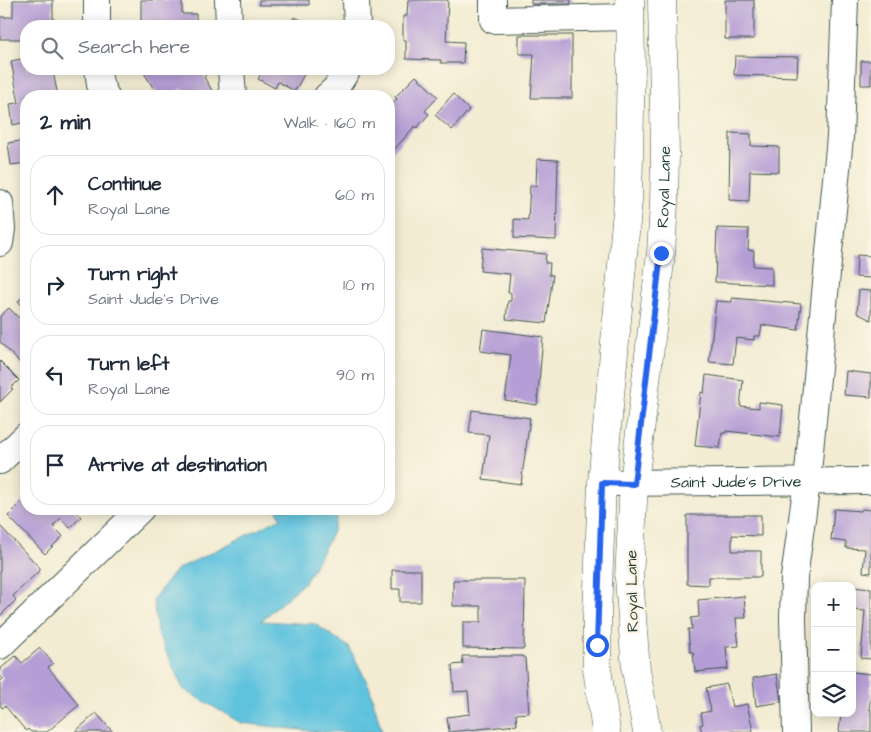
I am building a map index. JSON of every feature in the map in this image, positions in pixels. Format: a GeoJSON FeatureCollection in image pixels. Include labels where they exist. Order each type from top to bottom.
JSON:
{"type":"FeatureCollection","features":[{"type":"Feature","properties":{"kind":"main road","name":"Royal Lane"},"geometry":{"type":"LineString","coordinates":[[647,732],[636,670],[629,578],[634,484],[661,253],[664,204],[662,0]]}},
{"type":"Feature","properties":{"kind":"main road","name":"Royal Lane"},"geometry":{"type":"LineString","coordinates":[[606,732],[597,668],[597,616],[602,483],[628,200],[630,9]]}},
{"type":"Feature","properties":{"kind":"street"},"geometry":{"type":"LineString","coordinates":[[97,0],[97,20]]}},
{"type":"Feature","properties":{"kind":"street"},"geometry":{"type":"LineString","coordinates":[[228,0],[229,20]]}},
{"type":"Feature","properties":{"kind":"street"},"geometry":{"type":"LineString","coordinates":[[356,0],[357,20]]}},
{"type":"Feature","properties":{"kind":"street"},"geometry":{"type":"LineString","coordinates":[[493,0],[493,20],[630,9]]}},
{"type":"Feature","properties":{"kind":"street"},"geometry":{"type":"LineString","coordinates":[[796,732],[792,618],[794,578],[808,482],[840,137],[845,0]]}},
{"type":"Feature","properties":{"kind":"street"},"geometry":{"type":"LineString","coordinates":[[99,75],[103,90]]}},
{"type":"Feature","properties":{"kind":"street"},"geometry":{"type":"LineString","coordinates":[[231,75],[233,90]]}},
{"type":"Feature","properties":{"kind":"street"},"geometry":{"type":"LineString","coordinates":[[334,90],[344,75]]}},
{"type":"Feature","properties":{"kind":"street"},"geometry":{"type":"LineString","coordinates":[[0,203],[2,229],[0,243]]}},
{"type":"Feature","properties":{"kind":"street"},"geometry":{"type":"LineString","coordinates":[[0,461],[20,442]]}},
{"type":"Feature","properties":{"kind":"street","name":"Saint Jude's Drive"},"geometry":{"type":"LineString","coordinates":[[602,483],[871,481]]}},
{"type":"Feature","properties":{"kind":"street"},"geometry":{"type":"LineString","coordinates":[[0,646],[135,515]]}},
{"type":"Feature","properties":{"kind":"water"},"geometry":{"type":"Polygon","coordinates":[[[279,515],[337,515],[332,534],[306,581],[261,621],[315,624],[349,647],[369,686],[382,732],[319,732],[241,723],[183,689],[157,632],[153,599],[176,570],[281,518],[279,515]]]}},
{"type":"Feature","properties":{"kind":"building"},"geometry":{"type":"Polygon","coordinates":[[[13,0],[53,0],[53,20],[20,20],[20,39],[0,39],[0,17],[13,17],[13,0]]]}},
{"type":"Feature","properties":{"kind":"building"},"geometry":{"type":"Polygon","coordinates":[[[141,0],[182,0],[182,14],[196,14],[196,20],[141,20],[141,0]]]}},
{"type":"Feature","properties":{"kind":"building"},"geometry":{"type":"Polygon","coordinates":[[[259,0],[309,0],[309,5],[259,5],[259,0]]]}},
{"type":"Feature","properties":{"kind":"building"},"geometry":{"type":"Polygon","coordinates":[[[408,0],[448,0],[446,41],[464,42],[463,63],[441,63],[441,60],[406,59],[406,40],[403,40],[403,16],[407,16],[408,0]]]}},
{"type":"Feature","properties":{"kind":"building"},"geometry":{"type":"Polygon","coordinates":[[[531,0],[571,0],[571,4],[531,4],[531,0]]]}},
{"type":"Feature","properties":{"kind":"building"},"geometry":{"type":"Polygon","coordinates":[[[725,0],[754,0],[754,39],[725,39],[725,0]]]}},
{"type":"Feature","properties":{"kind":"building"},"geometry":{"type":"Polygon","coordinates":[[[519,35],[572,35],[572,98],[531,98],[534,54],[519,54],[519,35]]]}},
{"type":"Feature","properties":{"kind":"building"},"geometry":{"type":"Polygon","coordinates":[[[735,56],[798,57],[797,77],[734,75],[735,56]]]}},
{"type":"Feature","properties":{"kind":"building"},"geometry":{"type":"Polygon","coordinates":[[[20,59],[20,75],[54,75],[57,90],[20,90],[20,123],[13,125],[10,104],[19,103],[11,61],[20,59]]]}},
{"type":"Feature","properties":{"kind":"building"},"geometry":{"type":"Polygon","coordinates":[[[861,61],[871,61],[871,85],[861,85],[861,61]]]}},
{"type":"Feature","properties":{"kind":"building"},"geometry":{"type":"Polygon","coordinates":[[[145,75],[206,75],[204,77],[212,90],[183,90],[182,88],[179,90],[154,90],[145,75]]]}},
{"type":"Feature","properties":{"kind":"building"},"geometry":{"type":"Polygon","coordinates":[[[260,75],[304,75],[296,90],[278,82],[275,88],[258,79],[260,75]]]}},
{"type":"Feature","properties":{"kind":"building"},"geometry":{"type":"Polygon","coordinates":[[[416,76],[438,97],[425,111],[429,114],[417,128],[415,126],[395,148],[395,101],[397,99],[395,97],[416,76]]]}},
{"type":"Feature","properties":{"kind":"building"},"geometry":{"type":"Polygon","coordinates":[[[453,94],[469,110],[452,130],[435,115],[453,94]]]}},
{"type":"Feature","properties":{"kind":"building"},"geometry":{"type":"Polygon","coordinates":[[[730,133],[751,134],[751,146],[779,147],[779,172],[750,171],[749,201],[729,200],[730,133]]]}},
{"type":"Feature","properties":{"kind":"building"},"geometry":{"type":"Polygon","coordinates":[[[20,141],[20,164],[11,165],[8,143],[20,141]]]}},
{"type":"Feature","properties":{"kind":"building"},"geometry":{"type":"Polygon","coordinates":[[[537,159],[558,160],[556,240],[514,238],[514,219],[528,220],[530,186],[536,186],[537,159]]]}},
{"type":"Feature","properties":{"kind":"building"},"geometry":{"type":"Polygon","coordinates":[[[717,228],[749,229],[748,250],[754,251],[753,266],[772,267],[772,285],[715,282],[717,228]]]}},
{"type":"Feature","properties":{"kind":"building"},"geometry":{"type":"Polygon","coordinates":[[[482,248],[546,254],[545,263],[550,263],[549,275],[553,275],[546,323],[506,319],[508,301],[511,301],[511,293],[508,293],[510,274],[480,271],[482,248]]]}},
{"type":"Feature","properties":{"kind":"building"},"geometry":{"type":"Polygon","coordinates":[[[857,255],[871,256],[871,278],[856,277],[857,255]]]}},
{"type":"Feature","properties":{"kind":"building"},"geometry":{"type":"Polygon","coordinates":[[[859,290],[871,291],[871,320],[857,313],[859,290]]]}},
{"type":"Feature","properties":{"kind":"building"},"geometry":{"type":"Polygon","coordinates":[[[732,298],[801,304],[798,330],[762,325],[760,336],[754,336],[754,340],[736,338],[733,364],[709,362],[716,301],[732,302],[732,298]]]}},
{"type":"Feature","properties":{"kind":"building"},"geometry":{"type":"Polygon","coordinates":[[[9,308],[20,319],[20,363],[0,342],[0,316],[9,308]]]}},
{"type":"Feature","properties":{"kind":"building"},"geometry":{"type":"Polygon","coordinates":[[[483,329],[543,337],[537,405],[505,400],[511,355],[480,351],[483,329]]]}},
{"type":"Feature","properties":{"kind":"building"},"geometry":{"type":"Polygon","coordinates":[[[0,361],[19,380],[0,402],[0,361]]]}},
{"type":"Feature","properties":{"kind":"building"},"geometry":{"type":"Polygon","coordinates":[[[846,371],[871,374],[871,397],[844,395],[846,371]]]}},
{"type":"Feature","properties":{"kind":"building"},"geometry":{"type":"Polygon","coordinates":[[[706,375],[743,380],[740,406],[759,408],[759,402],[783,405],[780,437],[726,431],[726,433],[722,433],[720,448],[695,446],[701,392],[704,393],[706,375]]]}},
{"type":"Feature","properties":{"kind":"building"},"geometry":{"type":"Polygon","coordinates":[[[472,410],[530,418],[521,484],[483,479],[489,435],[469,433],[472,410]]]}},
{"type":"Feature","properties":{"kind":"building"},"geometry":{"type":"Polygon","coordinates":[[[20,504],[20,515],[79,515],[81,517],[70,528],[61,518],[53,526],[63,536],[45,554],[8,516],[20,504]]]}},
{"type":"Feature","properties":{"kind":"building"},"geometry":{"type":"Polygon","coordinates":[[[834,509],[871,510],[871,573],[863,572],[865,549],[846,548],[846,542],[831,540],[834,509]]]}},
{"type":"Feature","properties":{"kind":"building"},"geometry":{"type":"Polygon","coordinates":[[[687,515],[761,515],[761,536],[732,535],[732,551],[761,551],[761,577],[709,577],[709,585],[687,584],[687,515]]]}},
{"type":"Feature","properties":{"kind":"building"},"geometry":{"type":"Polygon","coordinates":[[[0,526],[41,569],[13,596],[16,600],[0,616],[0,526]]]}},
{"type":"Feature","properties":{"kind":"building"},"geometry":{"type":"Polygon","coordinates":[[[392,570],[421,570],[421,602],[400,602],[400,589],[392,589],[392,570]]]}},
{"type":"Feature","properties":{"kind":"building"},"geometry":{"type":"Polygon","coordinates":[[[453,580],[525,580],[524,649],[463,648],[463,622],[481,622],[481,606],[453,606],[453,580]]]}},
{"type":"Feature","properties":{"kind":"building"},"geometry":{"type":"Polygon","coordinates":[[[856,587],[871,589],[871,659],[861,658],[865,611],[856,610],[856,587]]]}},
{"type":"Feature","properties":{"kind":"building"},"geometry":{"type":"Polygon","coordinates":[[[744,596],[746,618],[736,618],[739,646],[726,647],[728,669],[695,672],[693,652],[690,652],[688,629],[692,629],[691,618],[699,617],[698,600],[744,596]]]}},
{"type":"Feature","properties":{"kind":"building"},"geometry":{"type":"Polygon","coordinates":[[[40,648],[53,663],[48,667],[79,705],[47,732],[31,732],[28,729],[26,731],[5,706],[2,708],[0,705],[0,682],[3,679],[0,675],[0,669],[16,656],[22,663],[40,648]]]}},
{"type":"Feature","properties":{"kind":"building"},"geometry":{"type":"Polygon","coordinates":[[[462,656],[522,656],[525,658],[529,713],[516,714],[517,725],[449,732],[447,717],[470,714],[468,691],[454,692],[452,665],[463,664],[462,656]]]}},
{"type":"Feature","properties":{"kind":"building"},"geometry":{"type":"Polygon","coordinates":[[[856,672],[871,674],[869,709],[871,709],[871,732],[839,732],[841,717],[856,717],[856,672]]]}},
{"type":"Feature","properties":{"kind":"building"},"geometry":{"type":"Polygon","coordinates":[[[777,674],[781,702],[756,706],[753,678],[777,674]]]}},
{"type":"Feature","properties":{"kind":"building"},"geometry":{"type":"Polygon","coordinates":[[[727,684],[732,707],[747,704],[753,731],[702,732],[700,725],[703,724],[701,713],[711,711],[706,688],[727,684]]]}},
{"type":"Feature","properties":{"kind":"building"},"geometry":{"type":"Polygon","coordinates":[[[96,713],[113,732],[75,732],[96,713]]]}},
{"type":"Feature","properties":{"kind":"route"},"geometry":{"type":"LineString","coordinates":[[597,645],[602,483],[634,484],[661,253]]}}]}
